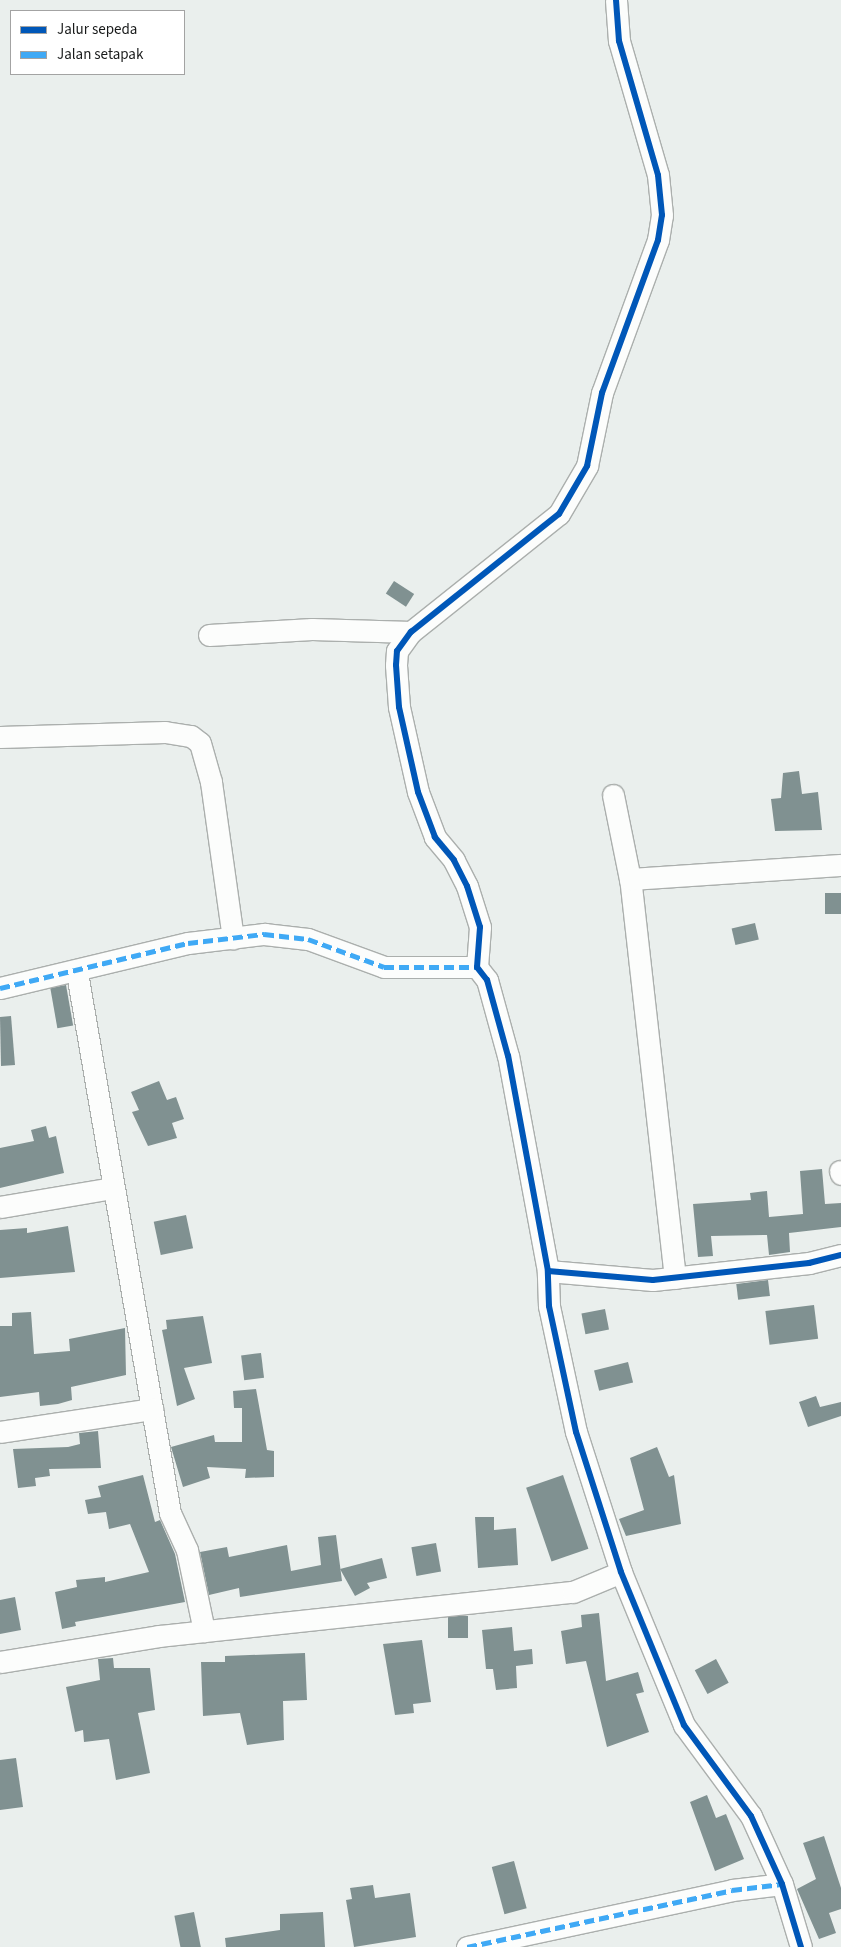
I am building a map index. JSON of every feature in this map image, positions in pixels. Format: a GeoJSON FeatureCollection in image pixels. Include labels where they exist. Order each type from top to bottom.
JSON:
{"type":"FeatureCollection","features":[{"type":"Feature","properties":{"kind":"street"},"geometry":{"type":"LineString","coordinates":[[616,0],[619,41],[658,175],[662,215],[658,240],[602,393],[587,466],[559,514],[411,632],[397,651],[399,708],[418,792],[435,837],[454,860],[480,927],[477,967],[487,980],[508,1056],[548,1271],[549,1306],[576,1432],[621,1572],[684,1724],[751,1816],[782,1884],[801,1947]]}},
{"type":"Feature","properties":{"kind":"street"},"geometry":{"type":"LineString","coordinates":[[209,635],[312,629],[411,632]]}},
{"type":"Feature","properties":{"kind":"street"},"geometry":{"type":"LineString","coordinates":[[0,737],[165,732],[191,736],[200,743],[211,782],[233,938]]}},
{"type":"Feature","properties":{"kind":"street"},"geometry":{"type":"LineString","coordinates":[[613,795],[630,879],[674,1278]]}},
{"type":"Feature","properties":{"kind":"street"},"geometry":{"type":"LineString","coordinates":[[630,879],[841,865]]}},
{"type":"Feature","properties":{"kind":"street"},"geometry":{"type":"LineString","coordinates":[[0,988],[77,973],[188,943],[264,934],[308,939],[384,967],[477,967]]}},
{"type":"Feature","properties":{"kind":"street"},"geometry":{"type":"LineString","coordinates":[[77,973],[112,1188],[144,1344],[152,1409],[170,1513],[187,1550],[204,1632]]}},
{"type":"Feature","properties":{"kind":"street"},"geometry":{"type":"LineString","coordinates":[[0,1207],[112,1188]]}},
{"type":"Feature","properties":{"kind":"street"},"geometry":{"type":"LineString","coordinates":[[548,1271],[674,1278],[809,1263],[841,1255]]}},
{"type":"Feature","properties":{"kind":"street"},"geometry":{"type":"LineString","coordinates":[[0,1432],[152,1409]]}},
{"type":"Feature","properties":{"kind":"street"},"geometry":{"type":"LineString","coordinates":[[0,1662],[204,1632],[573,1592],[621,1572]]}},
{"type":"Feature","properties":{"kind":"street"},"geometry":{"type":"LineString","coordinates":[[467,1947],[732,1890],[782,1884]]}},
{"type":"Feature","properties":{"kind":"building"},"geometry":{"type":"Polygon","coordinates":[[[394,581],[414,594],[406,607],[386,594],[394,581]]]}},
{"type":"Feature","properties":{"kind":"building"},"geometry":{"type":"Polygon","coordinates":[[[799,771],[802,794],[818,792],[822,830],[775,831],[771,799],[781,798],[783,773],[799,771]]]}},
{"type":"Feature","properties":{"kind":"building"},"geometry":{"type":"Polygon","coordinates":[[[825,893],[841,893],[841,914],[825,914],[825,893]]]}},
{"type":"Feature","properties":{"kind":"building"},"geometry":{"type":"Polygon","coordinates":[[[755,923],[759,940],[735,945],[732,928],[755,923]]]}},
{"type":"Feature","properties":{"kind":"building"},"geometry":{"type":"Polygon","coordinates":[[[66,985],[73,1025],[57,1028],[50,988],[66,985]]]}},
{"type":"Feature","properties":{"kind":"building"},"geometry":{"type":"Polygon","coordinates":[[[11,1016],[15,1065],[1,1066],[0,1017],[11,1016]]]}},
{"type":"Feature","properties":{"kind":"building"},"geometry":{"type":"Polygon","coordinates":[[[159,1081],[167,1100],[176,1097],[184,1119],[172,1123],[177,1138],[148,1146],[132,1112],[139,1110],[131,1092],[159,1081]]]}},
{"type":"Feature","properties":{"kind":"building"},"geometry":{"type":"Polygon","coordinates":[[[46,1126],[49,1138],[56,1136],[64,1173],[0,1188],[0,1148],[34,1141],[31,1130],[46,1126]]]}},
{"type":"Feature","properties":{"kind":"building"},"geometry":{"type":"Polygon","coordinates":[[[822,1169],[825,1204],[841,1203],[841,1227],[789,1233],[790,1252],[769,1255],[767,1235],[711,1236],[713,1256],[698,1257],[693,1204],[751,1200],[750,1193],[767,1191],[769,1217],[803,1214],[800,1171],[822,1169]]]}},
{"type":"Feature","properties":{"kind":"building"},"geometry":{"type":"Polygon","coordinates":[[[186,1215],[193,1248],[161,1255],[154,1222],[186,1215]]]}},
{"type":"Feature","properties":{"kind":"building"},"geometry":{"type":"Polygon","coordinates":[[[68,1226],[75,1272],[0,1278],[0,1230],[27,1228],[27,1233],[68,1226]]]}},
{"type":"Feature","properties":{"kind":"building"},"geometry":{"type":"Polygon","coordinates":[[[768,1280],[770,1296],[738,1300],[736,1284],[768,1280]]]}},
{"type":"Feature","properties":{"kind":"building"},"geometry":{"type":"Polygon","coordinates":[[[814,1305],[818,1339],[770,1345],[765,1311],[814,1305]]]}},
{"type":"Feature","properties":{"kind":"building"},"geometry":{"type":"Polygon","coordinates":[[[605,1309],[609,1330],[585,1334],[581,1314],[605,1309]]]}},
{"type":"Feature","properties":{"kind":"building"},"geometry":{"type":"Polygon","coordinates":[[[31,1312],[34,1354],[70,1351],[69,1339],[125,1328],[126,1375],[71,1387],[72,1400],[58,1404],[40,1406],[39,1392],[0,1397],[0,1326],[12,1326],[12,1313],[31,1312]]]}},
{"type":"Feature","properties":{"kind":"building"},"geometry":{"type":"Polygon","coordinates":[[[203,1316],[212,1363],[184,1368],[195,1399],[177,1406],[162,1330],[167,1329],[166,1320],[203,1316]]]}},
{"type":"Feature","properties":{"kind":"building"},"geometry":{"type":"Polygon","coordinates":[[[261,1353],[264,1378],[244,1380],[241,1355],[261,1353]]]}},
{"type":"Feature","properties":{"kind":"building"},"geometry":{"type":"Polygon","coordinates":[[[628,1362],[633,1382],[599,1391],[594,1370],[628,1362]]]}},
{"type":"Feature","properties":{"kind":"building"},"geometry":{"type":"Polygon","coordinates":[[[256,1389],[267,1450],[274,1451],[274,1477],[245,1478],[246,1469],[207,1467],[210,1478],[183,1487],[171,1447],[214,1435],[215,1442],[242,1442],[242,1408],[234,1408],[233,1391],[256,1389]]]}},
{"type":"Feature","properties":{"kind":"building"},"geometry":{"type":"Polygon","coordinates":[[[816,1396],[820,1407],[841,1402],[841,1416],[808,1427],[799,1402],[816,1396]]]}},
{"type":"Feature","properties":{"kind":"building"},"geometry":{"type":"Polygon","coordinates":[[[98,1431],[101,1468],[49,1469],[50,1476],[35,1478],[36,1486],[18,1488],[13,1449],[68,1447],[80,1444],[79,1433],[98,1431]]]}},
{"type":"Feature","properties":{"kind":"building"},"geometry":{"type":"Polygon","coordinates":[[[657,1447],[669,1477],[674,1475],[681,1524],[626,1536],[619,1519],[644,1510],[630,1458],[657,1447]]]}},
{"type":"Feature","properties":{"kind":"building"},"geometry":{"type":"Polygon","coordinates":[[[143,1475],[155,1522],[160,1520],[175,1554],[185,1602],[75,1622],[76,1626],[62,1629],[55,1592],[77,1587],[76,1580],[105,1577],[105,1582],[149,1572],[130,1524],[109,1529],[106,1512],[88,1514],[85,1500],[101,1497],[98,1486],[143,1475]]]}},
{"type":"Feature","properties":{"kind":"building"},"geometry":{"type":"Polygon","coordinates":[[[563,1475],[588,1549],[552,1561],[526,1488],[563,1475]]]}},
{"type":"Feature","properties":{"kind":"building"},"geometry":{"type":"Polygon","coordinates":[[[475,1517],[494,1517],[494,1530],[516,1528],[518,1565],[478,1568],[475,1517]]]}},
{"type":"Feature","properties":{"kind":"building"},"geometry":{"type":"Polygon","coordinates":[[[336,1535],[342,1581],[240,1597],[239,1588],[209,1595],[200,1552],[227,1547],[229,1557],[287,1545],[291,1571],[321,1565],[318,1537],[336,1535]]]}},
{"type":"Feature","properties":{"kind":"building"},"geometry":{"type":"Polygon","coordinates":[[[436,1543],[441,1572],[416,1576],[411,1547],[436,1543]]]}},
{"type":"Feature","properties":{"kind":"building"},"geometry":{"type":"Polygon","coordinates":[[[382,1558],[387,1578],[367,1583],[370,1588],[355,1596],[340,1569],[382,1558]]]}},
{"type":"Feature","properties":{"kind":"building"},"geometry":{"type":"Polygon","coordinates":[[[15,1597],[21,1630],[0,1634],[0,1600],[15,1597]]]}},
{"type":"Feature","properties":{"kind":"building"},"geometry":{"type":"Polygon","coordinates":[[[599,1613],[606,1681],[638,1672],[644,1692],[636,1694],[649,1732],[607,1747],[586,1661],[566,1664],[561,1631],[582,1627],[581,1615],[599,1613]]]}},
{"type":"Feature","properties":{"kind":"building"},"geometry":{"type":"Polygon","coordinates":[[[448,1616],[468,1616],[468,1638],[448,1638],[448,1616]]]}},
{"type":"Feature","properties":{"kind":"building"},"geometry":{"type":"Polygon","coordinates":[[[512,1627],[514,1651],[532,1649],[533,1664],[516,1666],[517,1688],[496,1690],[493,1669],[486,1669],[482,1630],[512,1627]]]}},
{"type":"Feature","properties":{"kind":"building"},"geometry":{"type":"Polygon","coordinates":[[[422,1640],[431,1702],[413,1704],[414,1713],[395,1715],[383,1644],[422,1640]]]}},
{"type":"Feature","properties":{"kind":"building"},"geometry":{"type":"Polygon","coordinates":[[[305,1653],[307,1700],[283,1701],[284,1740],[247,1745],[240,1713],[203,1716],[201,1662],[225,1662],[225,1656],[305,1653]]]}},
{"type":"Feature","properties":{"kind":"building"},"geometry":{"type":"Polygon","coordinates":[[[113,1658],[114,1668],[150,1668],[155,1710],[138,1713],[150,1773],[116,1780],[109,1739],[84,1742],[83,1730],[75,1732],[66,1687],[100,1680],[98,1659],[113,1658]]]}},
{"type":"Feature","properties":{"kind":"building"},"geometry":{"type":"Polygon","coordinates":[[[716,1659],[729,1683],[707,1694],[695,1670],[716,1659]]]}},
{"type":"Feature","properties":{"kind":"building"},"geometry":{"type":"Polygon","coordinates":[[[16,1758],[23,1807],[0,1810],[0,1760],[16,1758]]]}},
{"type":"Feature","properties":{"kind":"building"},"geometry":{"type":"Polygon","coordinates":[[[707,1795],[716,1818],[726,1814],[744,1859],[715,1871],[690,1802],[707,1795]]]}},
{"type":"Feature","properties":{"kind":"building"},"geometry":{"type":"Polygon","coordinates":[[[824,1836],[841,1888],[841,1909],[829,1913],[836,1933],[819,1939],[797,1889],[816,1879],[803,1843],[824,1836]]]}},
{"type":"Feature","properties":{"kind":"building"},"geometry":{"type":"Polygon","coordinates":[[[514,1861],[527,1908],[504,1914],[492,1867],[514,1861]]]}},
{"type":"Feature","properties":{"kind":"building"},"geometry":{"type":"Polygon","coordinates":[[[373,1885],[375,1898],[410,1893],[416,1937],[354,1947],[346,1900],[352,1899],[350,1888],[373,1885]]]}},
{"type":"Feature","properties":{"kind":"building"},"geometry":{"type":"Polygon","coordinates":[[[194,1912],[201,1947],[180,1947],[174,1916],[194,1912]]]}},
{"type":"Feature","properties":{"kind":"building"},"geometry":{"type":"Polygon","coordinates":[[[323,1912],[325,1947],[226,1947],[225,1938],[280,1930],[280,1914],[323,1912]]]}},
{"type":"Feature","properties":{"kind":"marked path"},"geometry":{"type":"LineString","coordinates":[[0,988],[188,943],[264,934],[308,939],[384,967],[477,967]]}},
{"type":"Feature","properties":{"kind":"marked path"},"geometry":{"type":"LineString","coordinates":[[467,1947],[732,1890],[782,1884]]}},
{"type":"Feature","properties":{"kind":"cycle path"},"geometry":{"type":"LineString","coordinates":[[548,1271],[508,1056],[487,980],[477,967],[480,927],[467,886],[454,860],[435,837],[418,792],[399,707],[396,665],[397,651],[411,632],[559,514],[587,466],[602,393],[658,240],[662,215],[658,175],[619,41],[616,0]]}},
{"type":"Feature","properties":{"kind":"cycle path"},"geometry":{"type":"LineString","coordinates":[[801,1947],[782,1884],[751,1816],[684,1725],[621,1572],[576,1432],[549,1306],[548,1271],[653,1280],[809,1263],[841,1255]]}}]}
